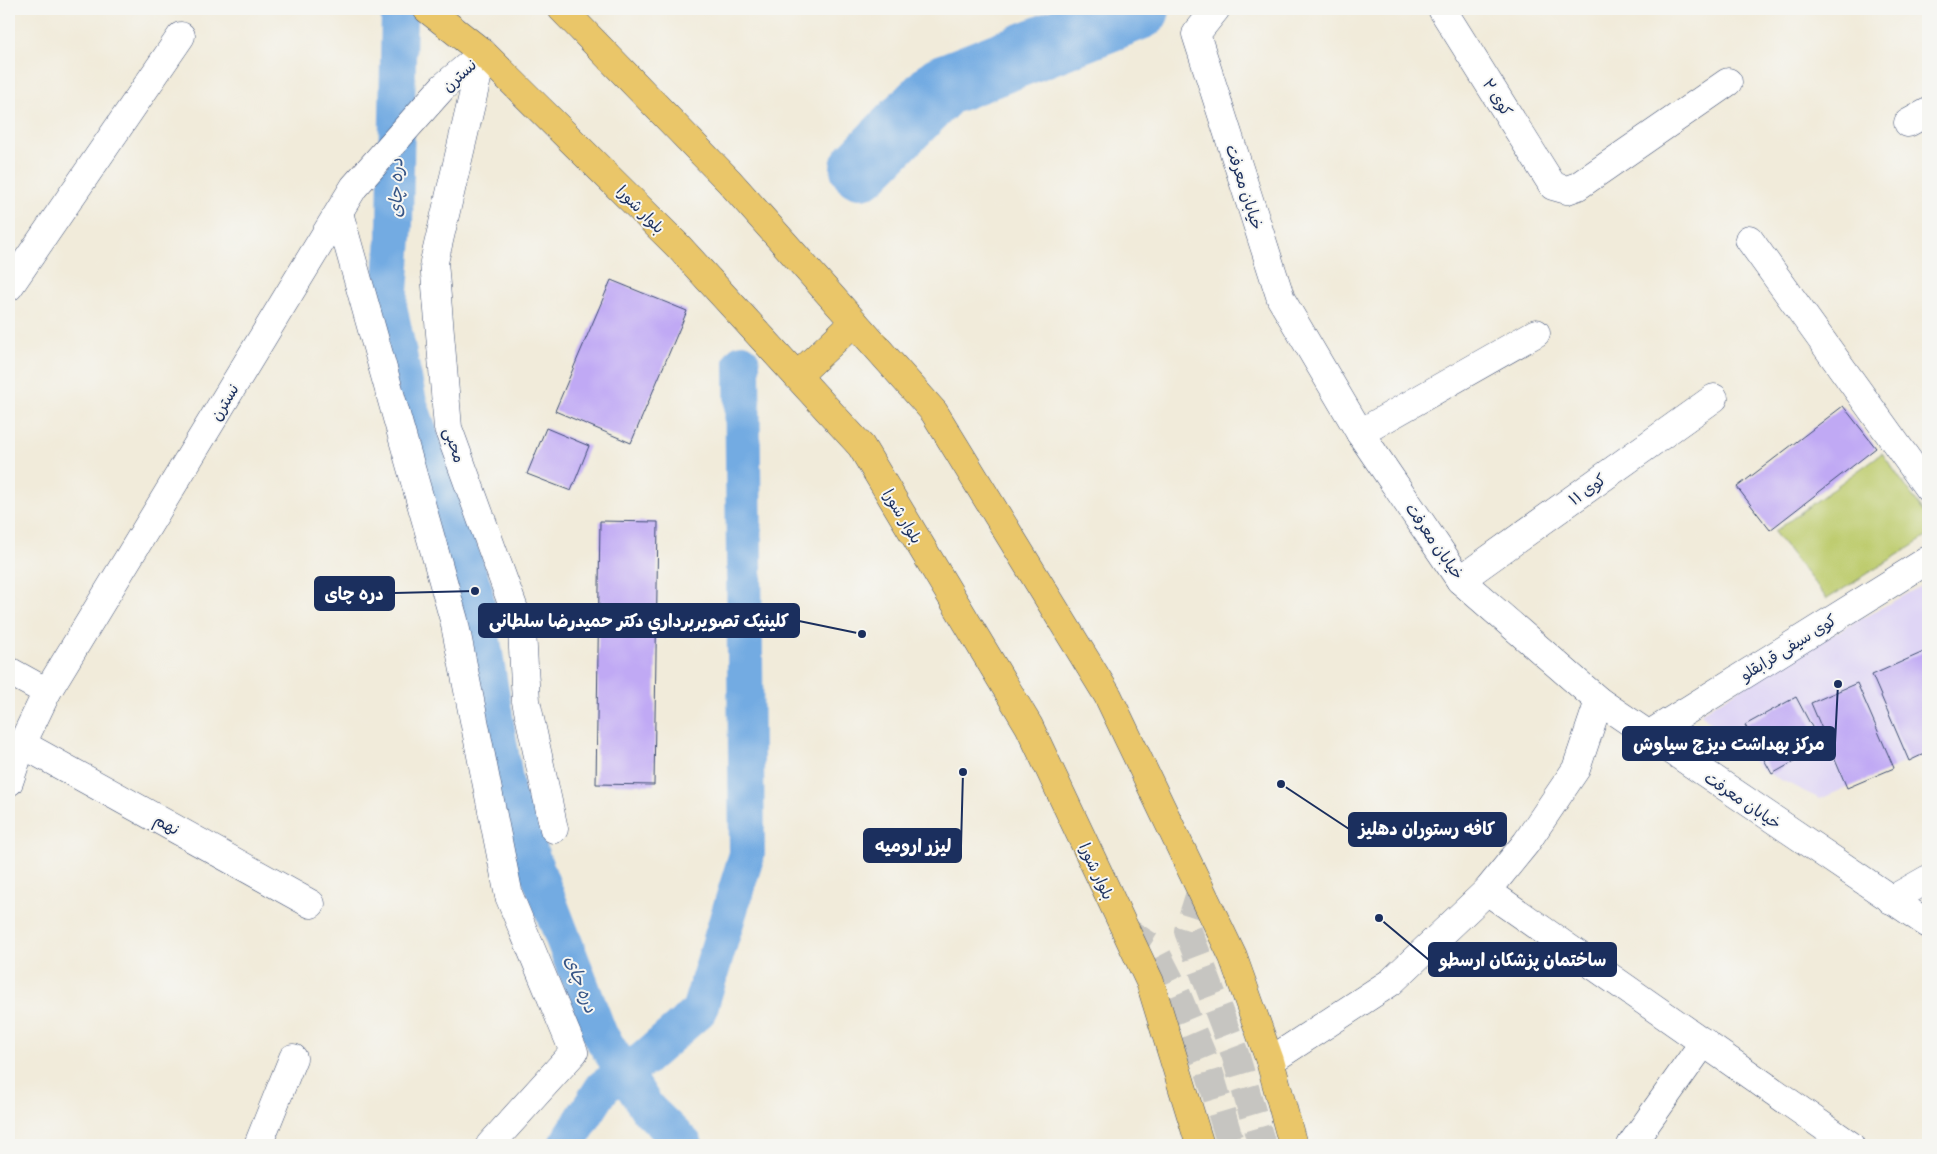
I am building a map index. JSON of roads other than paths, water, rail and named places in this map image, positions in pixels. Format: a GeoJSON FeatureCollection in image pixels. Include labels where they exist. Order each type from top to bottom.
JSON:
{"type":"FeatureCollection","features":[{"type":"Feature","properties":{"kind":"main road"},"geometry":{"type":"LineString","coordinates":[[562,9],[729,181],[934,412],[1108,696],[1233,957],[1270,1062],[1292,1145]]}},
{"type":"Feature","properties":{"kind":"main road","name":"بلوار شورا"},"geometry":{"type":"LineString","coordinates":[[435,16],[484,53],[678,246],[861,446],[1029,726],[1150,982],[1200,1145]]}},
{"type":"Feature","properties":{"kind":"main road"},"geometry":{"type":"LineString","coordinates":[[797,376],[854,322]]}},
{"type":"Feature","properties":{"kind":"street","name":"خیابان معرفت"},"geometry":{"type":"LineString","coordinates":[[1216,9],[1196,34],[1281,299],[1360,433],[1460,580],[1599,700],[1928,924]]}},
{"type":"Feature","properties":{"kind":"street","name":"کوی ۲"},"geometry":{"type":"LineString","coordinates":[[1442,9],[1553,186],[1567,190],[1578,186],[1728,82]]}},
{"type":"Feature","properties":{"kind":"street"},"geometry":{"type":"LineString","coordinates":[[9,287],[181,36]]}},
{"type":"Feature","properties":{"kind":"street","name":"نسترن"},"geometry":{"type":"LineString","coordinates":[[9,782],[22,744],[47,692],[354,187],[443,87],[484,53]]}},
{"type":"Feature","properties":{"kind":"street","name":"محبی"},"geometry":{"type":"LineString","coordinates":[[484,53],[434,262],[448,428],[522,631],[526,701],[554,829]]}},
{"type":"Feature","properties":{"kind":"street"},"geometry":{"type":"LineString","coordinates":[[339,213],[454,620],[509,896],[574,1052],[490,1145]]}},
{"type":"Feature","properties":{"kind":"street"},"geometry":{"type":"LineString","coordinates":[[1749,239],[1928,488]]}},
{"type":"Feature","properties":{"kind":"street"},"geometry":{"type":"LineString","coordinates":[[1360,433],[1536,333]]}},
{"type":"Feature","properties":{"kind":"street","name":"کوی ۱۱"},"geometry":{"type":"LineString","coordinates":[[1460,580],[1714,398]]}},
{"type":"Feature","properties":{"kind":"street","name":"کوی سیفی قرابقلو"},"geometry":{"type":"LineString","coordinates":[[1648,735],[1928,560]]}},
{"type":"Feature","properties":{"kind":"street"},"geometry":{"type":"LineString","coordinates":[[9,671],[47,692]]}},
{"type":"Feature","properties":{"kind":"street"},"geometry":{"type":"LineString","coordinates":[[1270,1062],[1391,982],[1487,891],[1526,843],[1576,769],[1599,700]]}},
{"type":"Feature","properties":{"kind":"street","name":"نهم"},"geometry":{"type":"LineString","coordinates":[[22,744],[311,904]]}},
{"type":"Feature","properties":{"kind":"street"},"geometry":{"type":"LineString","coordinates":[[1891,900],[1928,879]]}},
{"type":"Feature","properties":{"kind":"street"},"geometry":{"type":"LineString","coordinates":[[1487,891],[1850,1145]]}},
{"type":"Feature","properties":{"kind":"street"},"geometry":{"type":"LineString","coordinates":[[1631,1145],[1704,1042]]}},
{"type":"Feature","properties":{"kind":"street"},"geometry":{"type":"LineString","coordinates":[[258,1145],[293,1058]]}},
{"type":"Feature","properties":{"kind":"waterway","name":"دره چای"},"geometry":{"type":"LineString","coordinates":[[399,9],[395,224],[389,306],[409,402],[475,591],[507,792],[600,1035],[647,1108],[685,1145]]}},
{"type":"Feature","properties":{"kind":"waterway"},"geometry":{"type":"LineString","coordinates":[[861,168],[942,86],[1139,9]]}},
{"type":"Feature","properties":{"kind":"waterway"},"geometry":{"type":"LineString","coordinates":[[566,1145],[603,1087],[644,1059],[699,1011],[747,854],[742,362]]}},
{"type":"Feature","properties":{"kind":"tunnel"},"geometry":{"type":"LineString","coordinates":[[1201,890],[1188,931],[1235,1054],[1262,1145]]}},
{"type":"Feature","properties":{"kind":"tunnel"},"geometry":{"type":"LineString","coordinates":[[1126,931],[1154,949],[1175,990],[1209,1071],[1231,1145]]}},
{"type":"Feature","properties":{"kind":"place","name":"دره چای"},"geometry":{"type":"Point","coordinates":[475,591]}},
{"type":"Feature","properties":{"kind":"place","name":"کلینیک تصويربرداري دکتر حمیدرضا سلطانی"},"geometry":{"type":"Point","coordinates":[862,634]}},
{"type":"Feature","properties":{"kind":"place","name":"مرکز بهداشت دیزج سیاوش"},"geometry":{"type":"Point","coordinates":[1838,684]}},
{"type":"Feature","properties":{"kind":"place","name":"لیزر ارومیه"},"geometry":{"type":"Point","coordinates":[963,772]}},
{"type":"Feature","properties":{"kind":"place","name":"کافه رستوران دهلیز"},"geometry":{"type":"Point","coordinates":[1281,784]}},
{"type":"Feature","properties":{"kind":"place","name":"ساختمان پزشکان ارسطو"},"geometry":{"type":"Point","coordinates":[1379,918]}}]}
